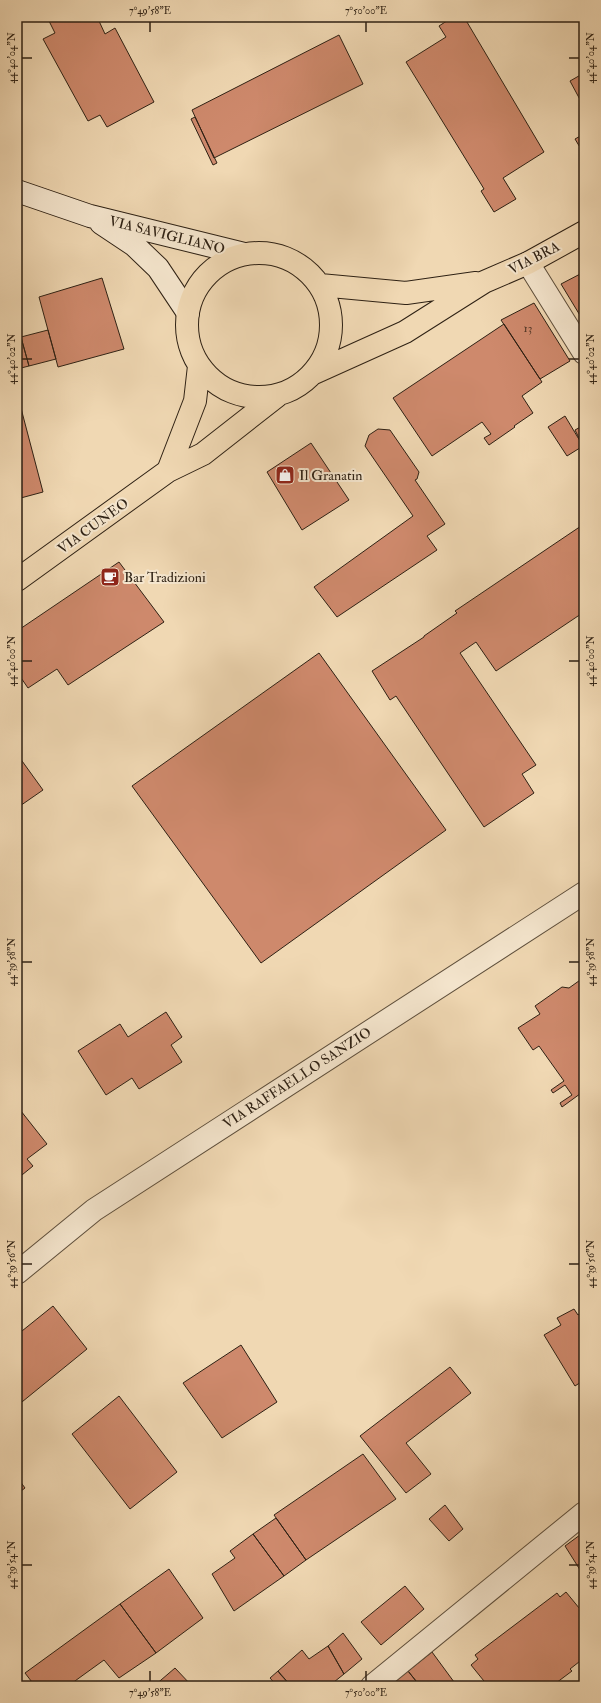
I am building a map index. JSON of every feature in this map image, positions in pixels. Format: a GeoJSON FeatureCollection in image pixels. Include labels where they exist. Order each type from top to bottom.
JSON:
{"type":"FeatureCollection","features":[{"type":"Feature","properties":{"kind":"main road","name":"VIA BRA"},"geometry":{"type":"LineString","coordinates":[[484,282],[528,263],[584,232]]}},
{"type":"Feature","properties":{"kind":"main road"},"geometry":{"type":"LineString","coordinates":[[266,253],[287,258],[306,269],[320,285],[330,306],[332,330],[327,353],[314,373],[297,388],[277,396],[255,398],[233,393],[214,383],[199,366],[191,350],[187,331],[188,313],[195,292],[207,275],[224,262],[244,254],[266,253]]}},
{"type":"Feature","properties":{"kind":"main road"},"geometry":{"type":"LineString","coordinates":[[320,285],[406,293],[484,282]]}},
{"type":"Feature","properties":{"kind":"main road"},"geometry":{"type":"LineString","coordinates":[[314,373],[405,332],[484,282]]}},
{"type":"Feature","properties":{"kind":"main road"},"geometry":{"type":"LineString","coordinates":[[168,471],[195,401],[199,366]]}},
{"type":"Feature","properties":{"kind":"main road","name":"VIA CUNEO"},"geometry":{"type":"LineString","coordinates":[[17,580],[168,471],[203,454],[277,396]]}},
{"type":"Feature","properties":{"kind":"street","name":"VIA SAVIGLIANO"},"geometry":{"type":"LineString","coordinates":[[17,191],[90,216],[244,254]]}},
{"type":"Feature","properties":{"kind":"street","name":"VIA SAVIGLIANO"},"geometry":{"type":"LineString","coordinates":[[90,216],[134,245],[158,268],[188,313]]}},
{"type":"Feature","properties":{"kind":"street"},"geometry":{"type":"LineString","coordinates":[[528,263],[584,353]]}},
{"type":"Feature","properties":{"kind":"street","name":"VIA RAFFAELLO SANZIO"},"geometry":{"type":"LineString","coordinates":[[17,1273],[94,1210],[584,893]]}},
{"type":"Feature","properties":{"kind":"street"},"geometry":{"type":"LineString","coordinates":[[372,1686],[584,1513]]}},
{"type":"Feature","properties":{"kind":"building"},"geometry":{"type":"Polygon","coordinates":[[[47,17],[105,17],[99,21],[105,34],[115,28],[154,102],[107,127],[100,115],[88,121],[43,39],[55,33],[47,17]]]}},
{"type":"Feature","properties":{"kind":"building"},"geometry":{"type":"Polygon","coordinates":[[[453,17],[464,17],[544,152],[503,178],[516,199],[494,212],[481,191],[484,189],[406,62],[446,37],[439,26],[453,17]]]}},
{"type":"Feature","properties":{"kind":"building"},"geometry":{"type":"Polygon","coordinates":[[[339,35],[363,84],[214,158],[192,110],[339,35]]]}},
{"type":"Feature","properties":{"kind":"building"},"geometry":{"type":"Polygon","coordinates":[[[584,73],[584,107],[570,81],[584,73]]]}},
{"type":"Feature","properties":{"kind":"building"},"geometry":{"type":"Polygon","coordinates":[[[195,117],[217,163],[213,165],[191,119],[195,117]]]}},
{"type":"Feature","properties":{"kind":"building"},"geometry":{"type":"Polygon","coordinates":[[[584,134],[584,154],[575,139],[584,134]]]}},
{"type":"Feature","properties":{"kind":"building"},"geometry":{"type":"Polygon","coordinates":[[[584,272],[584,322],[561,284],[584,272]]]}},
{"type":"Feature","properties":{"kind":"building"},"geometry":{"type":"Polygon","coordinates":[[[102,278],[124,349],[58,367],[39,297],[102,278]]]}},
{"type":"Feature","properties":{"kind":"building"},"geometry":{"type":"Polygon","coordinates":[[[534,303],[570,361],[540,379],[501,320],[534,303]]]}},
{"type":"Feature","properties":{"kind":"building"},"geometry":{"type":"Polygon","coordinates":[[[504,324],[542,382],[522,396],[533,413],[489,445],[484,438],[491,434],[482,422],[432,456],[393,398],[504,324]]]}},
{"type":"Feature","properties":{"kind":"building"},"geometry":{"type":"Polygon","coordinates":[[[48,330],[56,359],[29,366],[21,337],[48,330]]]}},
{"type":"Feature","properties":{"kind":"building"},"geometry":{"type":"Polygon","coordinates":[[[20,334],[29,366],[17,369],[17,335],[20,334]]]}},
{"type":"Feature","properties":{"kind":"building"},"geometry":{"type":"Polygon","coordinates":[[[17,393],[43,492],[17,499],[17,393]]]}},
{"type":"Feature","properties":{"kind":"building"},"geometry":{"type":"Polygon","coordinates":[[[565,416],[583,446],[567,456],[548,427],[565,416]]]}},
{"type":"Feature","properties":{"kind":"building"},"geometry":{"type":"Polygon","coordinates":[[[584,425],[584,448],[575,430],[584,425]]]}},
{"type":"Feature","properties":{"kind":"building"},"geometry":{"type":"Polygon","coordinates":[[[378,429],[390,430],[419,472],[417,479],[415,480],[445,524],[427,536],[437,550],[337,617],[314,587],[413,516],[365,446],[369,435],[378,429]]]}},
{"type":"Feature","properties":{"kind":"building"},"geometry":{"type":"Polygon","coordinates":[[[311,443],[349,500],[302,530],[267,472],[311,443]]]}},
{"type":"Feature","properties":{"kind":"building"},"geometry":{"type":"Polygon","coordinates":[[[584,524],[584,612],[496,671],[476,642],[460,653],[536,765],[522,774],[534,793],[484,827],[396,696],[390,700],[372,671],[424,637],[457,613],[455,611],[584,524]]]}},
{"type":"Feature","properties":{"kind":"building"},"geometry":{"type":"Polygon","coordinates":[[[119,562],[164,622],[68,685],[57,669],[28,688],[17,672],[17,631],[119,562]]]}},
{"type":"Feature","properties":{"kind":"building"},"geometry":{"type":"Polygon","coordinates":[[[319,653],[446,830],[261,963],[132,786],[319,653]]]}},
{"type":"Feature","properties":{"kind":"building"},"geometry":{"type":"Polygon","coordinates":[[[17,754],[43,790],[17,808],[17,754]]]}},
{"type":"Feature","properties":{"kind":"building"},"geometry":{"type":"Polygon","coordinates":[[[583,978],[584,1091],[562,1107],[560,1103],[572,1095],[565,1085],[553,1093],[551,1090],[564,1081],[539,1046],[533,1050],[518,1028],[540,1014],[535,1006],[562,987],[569,988],[583,978]]]}},
{"type":"Feature","properties":{"kind":"building"},"geometry":{"type":"Polygon","coordinates":[[[166,1012],[182,1037],[171,1045],[182,1062],[139,1089],[132,1078],[106,1095],[78,1051],[120,1024],[128,1037],[166,1012]]]}},
{"type":"Feature","properties":{"kind":"building"},"geometry":{"type":"Polygon","coordinates":[[[17,1106],[47,1144],[27,1159],[33,1166],[17,1179],[17,1106]]]}},
{"type":"Feature","properties":{"kind":"building"},"geometry":{"type":"Polygon","coordinates":[[[53,1306],[87,1349],[17,1406],[17,1335],[53,1306]]]}},
{"type":"Feature","properties":{"kind":"building"},"geometry":{"type":"Polygon","coordinates":[[[574,1309],[578,1315],[584,1311],[584,1380],[575,1386],[544,1335],[561,1325],[557,1318],[574,1309]]]}},
{"type":"Feature","properties":{"kind":"building"},"geometry":{"type":"Polygon","coordinates":[[[241,1345],[277,1402],[222,1438],[183,1383],[241,1345]]]}},
{"type":"Feature","properties":{"kind":"building"},"geometry":{"type":"Polygon","coordinates":[[[450,1367],[471,1393],[406,1443],[431,1474],[406,1493],[360,1436],[450,1367]]]}},
{"type":"Feature","properties":{"kind":"building"},"geometry":{"type":"Polygon","coordinates":[[[119,1396],[177,1472],[130,1509],[72,1434],[119,1396]]]}},
{"type":"Feature","properties":{"kind":"building"},"geometry":{"type":"Polygon","coordinates":[[[363,1454],[396,1499],[306,1560],[274,1515],[363,1454]]]}},
{"type":"Feature","properties":{"kind":"building"},"geometry":{"type":"Polygon","coordinates":[[[17,1477],[25,1488],[17,1494],[17,1477]]]}},
{"type":"Feature","properties":{"kind":"building"},"geometry":{"type":"Polygon","coordinates":[[[445,1505],[463,1529],[449,1541],[429,1519],[445,1505]]]}},
{"type":"Feature","properties":{"kind":"building"},"geometry":{"type":"Polygon","coordinates":[[[276,1518],[306,1560],[284,1576],[253,1534],[276,1518]]]}},
{"type":"Feature","properties":{"kind":"building"},"geometry":{"type":"Polygon","coordinates":[[[584,1532],[584,1572],[582,1573],[565,1546],[584,1532]]]}},
{"type":"Feature","properties":{"kind":"building"},"geometry":{"type":"Polygon","coordinates":[[[253,1534],[284,1576],[234,1611],[212,1574],[235,1558],[230,1551],[253,1534]]]}},
{"type":"Feature","properties":{"kind":"building"},"geometry":{"type":"Polygon","coordinates":[[[169,1569],[203,1618],[156,1653],[120,1604],[169,1569]]]}},
{"type":"Feature","properties":{"kind":"building"},"geometry":{"type":"Polygon","coordinates":[[[405,1586],[424,1609],[381,1645],[361,1622],[405,1586]]]}},
{"type":"Feature","properties":{"kind":"building"},"geometry":{"type":"Polygon","coordinates":[[[566,1592],[584,1614],[584,1658],[570,1669],[572,1671],[552,1686],[488,1686],[471,1665],[478,1659],[475,1655],[557,1593],[560,1597],[566,1592]]]}},
{"type":"Feature","properties":{"kind":"building"},"geometry":{"type":"Polygon","coordinates":[[[120,1604],[156,1653],[119,1678],[104,1660],[68,1686],[35,1686],[25,1673],[120,1604]]]}},
{"type":"Feature","properties":{"kind":"building"},"geometry":{"type":"Polygon","coordinates":[[[343,1633],[362,1659],[344,1674],[328,1646],[343,1633]]]}},
{"type":"Feature","properties":{"kind":"building"},"geometry":{"type":"Polygon","coordinates":[[[328,1646],[344,1674],[329,1686],[291,1686],[278,1671],[302,1650],[309,1659],[328,1646]]]}},
{"type":"Feature","properties":{"kind":"building"},"geometry":{"type":"Polygon","coordinates":[[[432,1652],[457,1686],[420,1686],[408,1671],[432,1652]]]}},
{"type":"Feature","properties":{"kind":"building"},"geometry":{"type":"Polygon","coordinates":[[[175,1668],[192,1686],[154,1686],[175,1668]]]}},
{"type":"Feature","properties":{"kind":"building"},"geometry":{"type":"Polygon","coordinates":[[[278,1671],[291,1686],[277,1686],[270,1678],[278,1671]]]}},
{"type":"Feature","properties":{"kind":"building"},"geometry":{"type":"Polygon","coordinates":[[[408,1671],[420,1686],[389,1686],[408,1671]]]}},
{"type":"Feature","properties":{"kind":"place","name":"Il Granatin"},"geometry":{"type":"Point","coordinates":[285,475]}},
{"type":"Feature","properties":{"kind":"place","name":"Bar Tradizioni"},"geometry":{"type":"Point","coordinates":[110,577]}}]}
